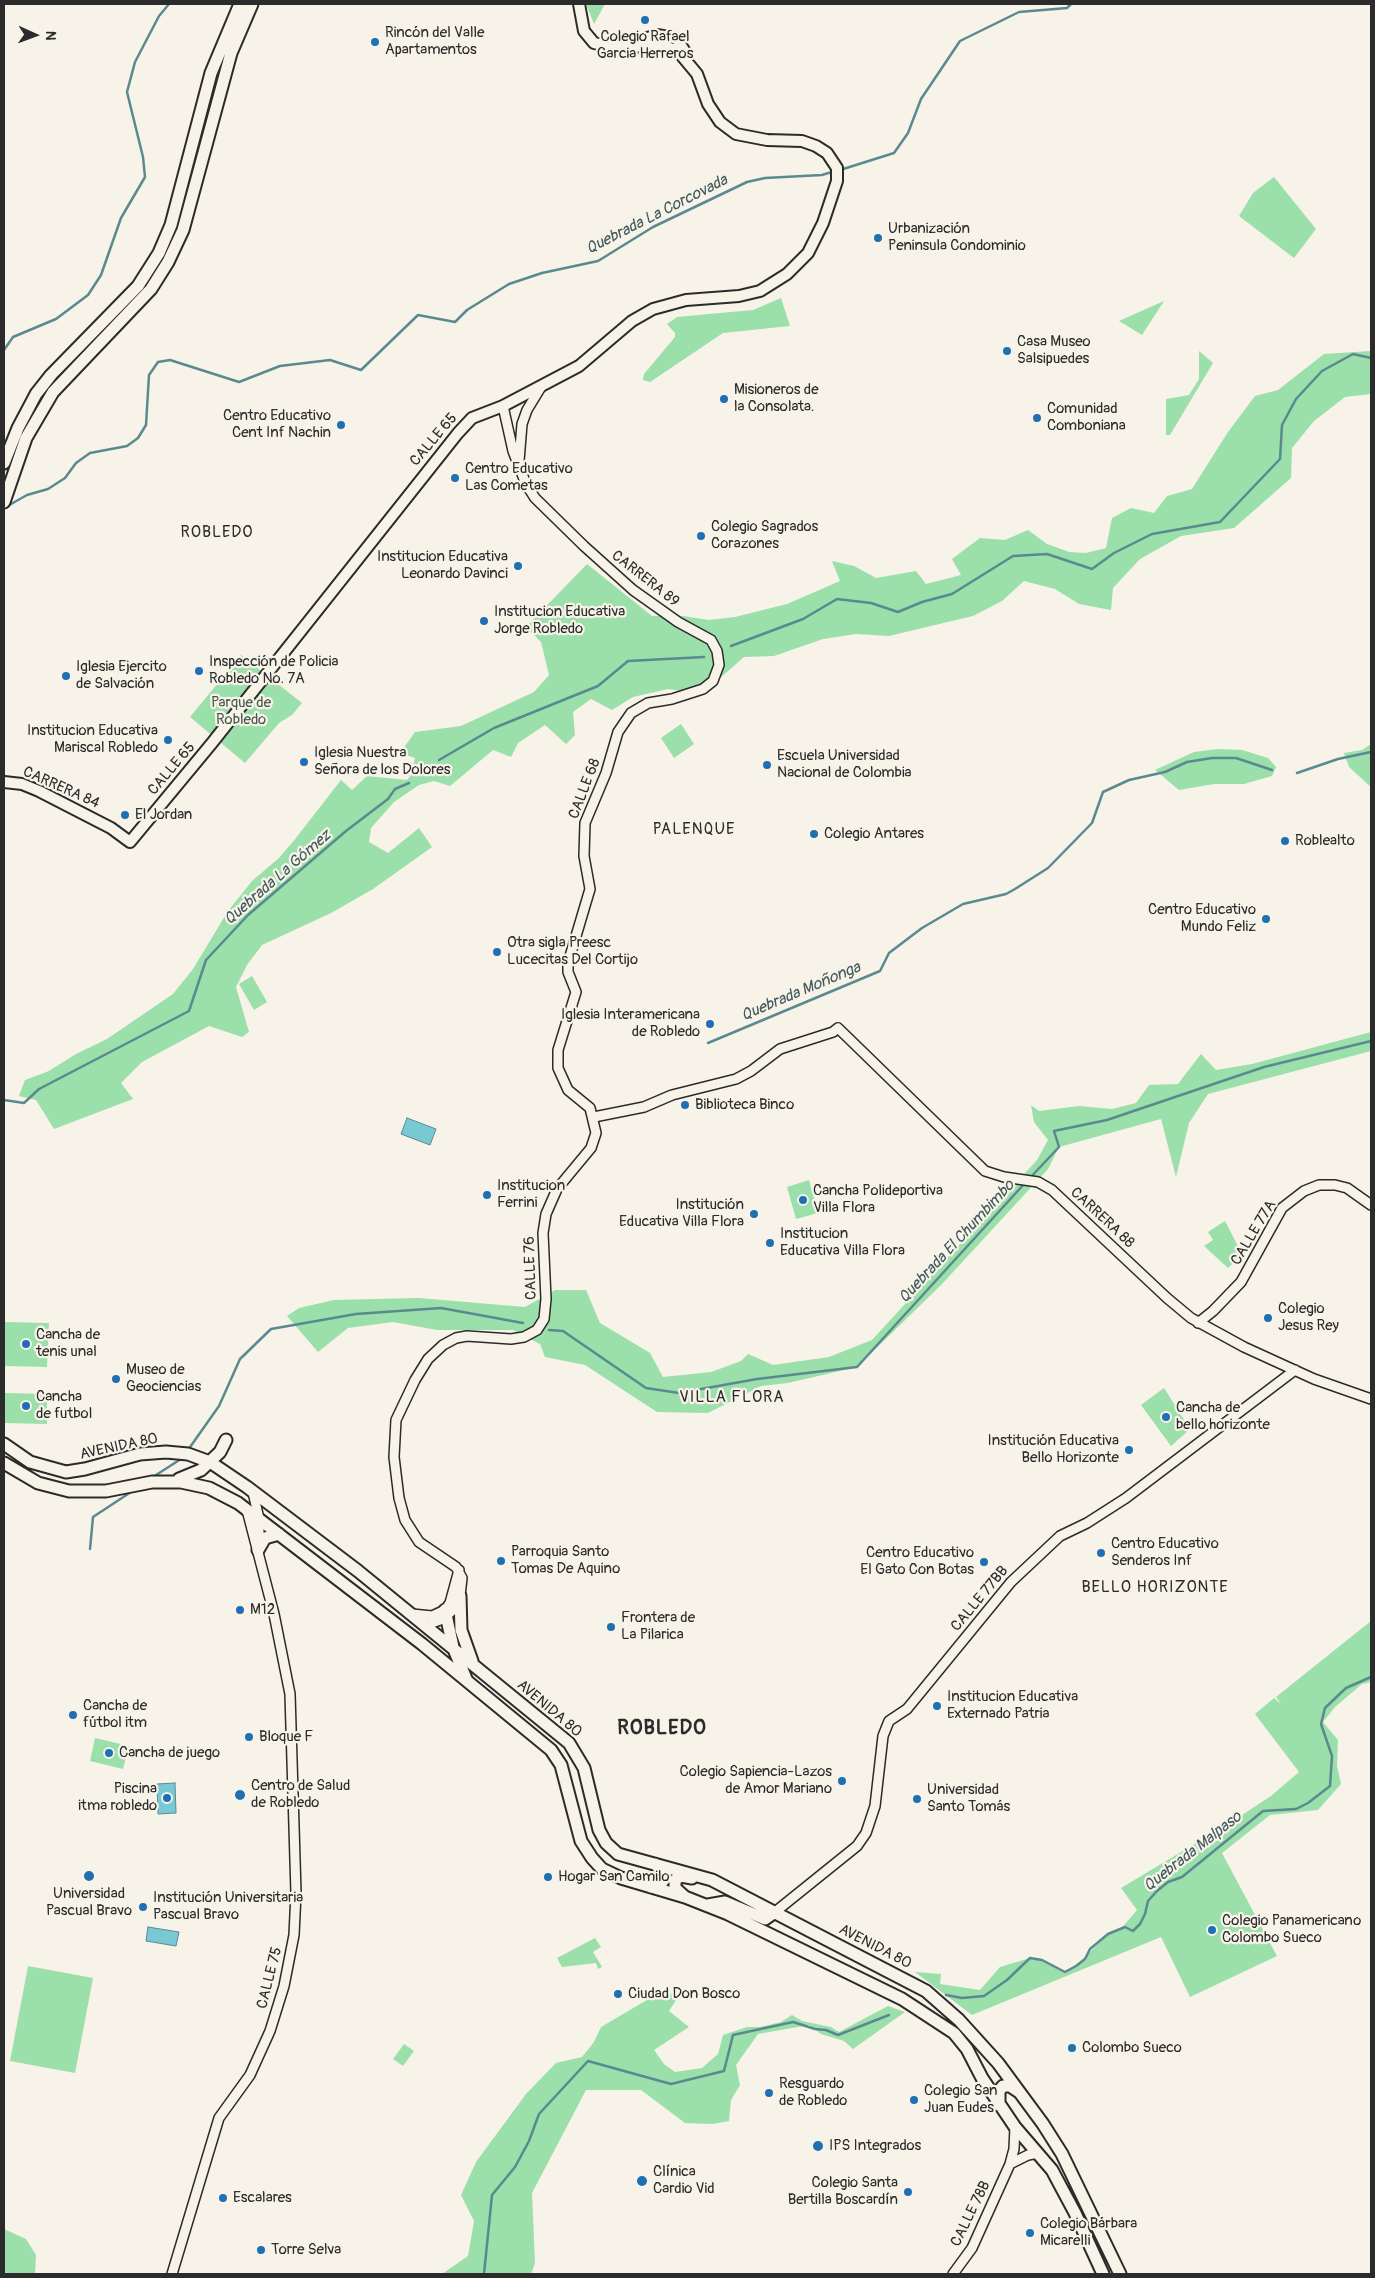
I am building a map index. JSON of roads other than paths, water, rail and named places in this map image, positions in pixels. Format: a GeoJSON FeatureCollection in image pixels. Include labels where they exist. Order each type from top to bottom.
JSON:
{"type":"FeatureCollection","features":[{"type":"Feature","properties":{"kind":"main road"},"geometry":{"type":"LineString","coordinates":[[4,463],[21,421],[36,394],[51,375],[138,286],[158,253],[171,224],[211,73],[240,4]]}},
{"type":"Feature","properties":{"kind":"main road"},"geometry":{"type":"LineString","coordinates":[[6,499],[26,438],[53,392],[151,289],[171,257],[183,230],[200,174],[231,53],[252,4]]}},
{"type":"Feature","properties":{"kind":"main road"},"geometry":{"type":"LineString","coordinates":[[579,4],[582,25],[588,38],[594,43],[603,46],[664,46],[677,50],[693,67]]}},
{"type":"Feature","properties":{"kind":"main road"},"geometry":{"type":"LineString","coordinates":[[625,46],[657,35],[677,39],[693,67]]}},
{"type":"Feature","properties":{"kind":"main road","name":"CALLE 65"},"geometry":{"type":"LineString","coordinates":[[130,842],[212,743],[458,433],[472,418],[503,406],[586,362],[632,320],[653,309],[686,300],[748,294],[760,291],[794,268],[813,246],[837,181],[836,168],[827,153],[816,146],[802,141],[767,140],[736,134],[720,122],[708,104],[693,67]]}},
{"type":"Feature","properties":{"kind":"main road","name":"CARRERA 84"},"geometry":{"type":"LineString","coordinates":[[4,782],[22,784],[39,791],[111,828],[130,842]]}},
{"type":"Feature","properties":{"kind":"main road"},"geometry":{"type":"LineString","coordinates":[[173,1481],[205,1464],[224,1447],[226,1440]]}},
{"type":"Feature","properties":{"kind":"main road","name":"AVENIDA 80"},"geometry":{"type":"LineString","coordinates":[[4,1444],[30,1462],[66,1472],[150,1453],[181,1453],[205,1464],[252,1491],[426,1624],[475,1667],[564,1738],[575,1750],[584,1768],[599,1830],[610,1847],[622,1857],[712,1880],[926,1991],[972,2034],[1023,2095],[1062,2154],[1120,2274]]}},
{"type":"Feature","properties":{"kind":"main road","name":"AVENIDA 80"},"geometry":{"type":"LineString","coordinates":[[4,1463],[38,1484],[86,1493],[173,1481],[190,1483],[216,1491],[255,1512],[279,1534],[422,1644],[469,1685],[556,1755],[563,1770],[581,1841],[598,1866],[614,1876],[706,1905],[856,1976],[930,2016],[954,2033],[967,2048],[999,2105],[1058,2181],[1103,2274]]}},
{"type":"Feature","properties":{"kind":"main road"},"geometry":{"type":"LineString","coordinates":[[255,1512],[283,1513]]}},
{"type":"Feature","properties":{"kind":"main road"},"geometry":{"type":"LineString","coordinates":[[258,1550],[265,1538],[279,1534]]}},
{"type":"Feature","properties":{"kind":"main road"},"geometry":{"type":"LineString","coordinates":[[460,1596],[462,1638],[475,1667]]}},
{"type":"Feature","properties":{"kind":"main road"},"geometry":{"type":"LineString","coordinates":[[377,1609],[388,1611],[409,1626],[426,1624]]}},
{"type":"Feature","properties":{"kind":"main road"},"geometry":{"type":"LineString","coordinates":[[446,1613],[451,1645],[469,1685]]}},
{"type":"Feature","properties":{"kind":"main road"},"geometry":{"type":"LineString","coordinates":[[422,1644],[436,1639],[451,1645]]}},
{"type":"Feature","properties":{"kind":"main road"},"geometry":{"type":"LineString","coordinates":[[651,1887],[660,1885],[665,1878],[662,1870],[655,1864]]}},
{"type":"Feature","properties":{"kind":"main road"},"geometry":{"type":"LineString","coordinates":[[685,1897],[675,1888],[678,1877],[687,1876],[705,1883],[712,1880]]}},
{"type":"Feature","properties":{"kind":"main road"},"geometry":{"type":"LineString","coordinates":[[706,1905],[725,1902],[765,1919],[775,1912]]}},
{"type":"Feature","properties":{"kind":"main road"},"geometry":{"type":"LineString","coordinates":[[999,2105],[999,2091],[1003,2086],[1010,2086],[1023,2095]]}},
{"type":"Feature","properties":{"kind":"street","name":"CARRERA 89"},"geometry":{"type":"LineString","coordinates":[[521,473],[519,448],[522,424],[534,397],[542,385]]}},
{"type":"Feature","properties":{"kind":"street","name":"CARRERA 89"},"geometry":{"type":"LineString","coordinates":[[503,406],[507,429],[521,473],[535,498],[611,572],[646,601],[678,622],[707,637],[714,644],[719,665],[713,681],[697,692],[684,695]]}},
{"type":"Feature","properties":{"kind":"street","name":"CALLE 68"},"geometry":{"type":"LineString","coordinates":[[594,1117],[588,1105],[568,1090],[558,1068],[558,1050],[576,992],[568,972],[568,963],[590,889],[584,856],[585,823],[606,773],[618,732],[623,722],[637,708],[648,703],[684,695]]}},
{"type":"Feature","properties":{"kind":"street","name":"CARRERA 88"},"geometry":{"type":"LineString","coordinates":[[594,1117],[644,1106],[672,1095],[736,1079],[751,1071],[780,1048],[832,1032],[838,1028],[985,1171],[1004,1178],[1038,1182],[1052,1190],[1167,1298],[1198,1322],[1244,1347],[1295,1370],[1371,1399]]}},
{"type":"Feature","properties":{"kind":"street","name":"CALLE 76"},"geometry":{"type":"LineString","coordinates":[[459,1570],[419,1542],[406,1520],[400,1498],[394,1457],[396,1420],[415,1380],[428,1359],[443,1345],[467,1336],[511,1339],[524,1337],[533,1334],[542,1324],[546,1308],[543,1249],[546,1214],[557,1189],[591,1148],[596,1133],[594,1117]]}},
{"type":"Feature","properties":{"kind":"street","name":"CALLE 77A"},"geometry":{"type":"LineString","coordinates":[[1198,1322],[1213,1311],[1241,1282],[1282,1208],[1304,1191],[1319,1185],[1335,1185],[1347,1188],[1371,1205]]}},
{"type":"Feature","properties":{"kind":"street","name":"CALLE 77BB"},"geometry":{"type":"LineString","coordinates":[[775,1912],[857,1846],[866,1833],[873,1812],[883,1736],[889,1721],[907,1709],[1011,1582],[1052,1542],[1126,1498],[1295,1370]]}},
{"type":"Feature","properties":{"kind":"street","name":"CALLE 75"},"geometry":{"type":"LineString","coordinates":[[172,2274],[220,2118],[250,2075],[270,2031],[284,1986],[294,1935],[296,1884],[290,1694],[258,1550],[252,1491]]}},
{"type":"Feature","properties":{"kind":"street","name":"CALLE 75"},"geometry":{"type":"LineString","coordinates":[[255,1512],[258,1550]]}},
{"type":"Feature","properties":{"kind":"street"},"geometry":{"type":"LineString","coordinates":[[426,1624],[455,1607],[460,1596],[462,1578],[459,1570]]}},
{"type":"Feature","properties":{"kind":"street"},"geometry":{"type":"LineString","coordinates":[[446,1613],[452,1596],[455,1578],[459,1570]]}},
{"type":"Feature","properties":{"kind":"street"},"geometry":{"type":"LineString","coordinates":[[412,1614],[432,1616],[446,1613]]}},
{"type":"Feature","properties":{"kind":"street","name":"CALLE 78B"},"geometry":{"type":"LineString","coordinates":[[952,2274],[972,2248],[1010,2164],[1014,2149],[1015,2127]]}},
{"type":"Feature","properties":{"kind":"street"},"geometry":{"type":"LineString","coordinates":[[1010,2164],[1028,2155],[1038,2153]]}},
{"type":"Feature","properties":{"kind":"water"},"geometry":{"type":"Polygon","coordinates":[[[407,1118],[436,1129],[430,1145],[401,1134],[407,1118]]]}},
{"type":"Feature","properties":{"kind":"water","name":"Piscina itma robledo"},"geometry":{"type":"Polygon","coordinates":[[[175,1783],[176,1813],[158,1814],[157,1784],[175,1783]]]}},
{"type":"Feature","properties":{"kind":"water"},"geometry":{"type":"Polygon","coordinates":[[[148,1927],[179,1932],[176,1946],[146,1941],[148,1927]]]}},
{"type":"Feature","properties":{"kind":"waterway"},"geometry":{"type":"LineString","coordinates":[[4,350],[13,337],[56,319],[88,295],[101,275],[121,218],[145,177],[143,157],[127,92],[135,62],[159,16],[169,4]]}},
{"type":"Feature","properties":{"kind":"waterway","name":"Quebrada La Corcovada"},"geometry":{"type":"LineString","coordinates":[[840,170],[894,153],[908,133],[921,99],[960,41],[1019,12],[1067,8],[1071,4]]}},
{"type":"Feature","properties":{"kind":"waterway","name":"Quebrada La Corcovada"},"geometry":{"type":"LineString","coordinates":[[4,508],[27,495],[48,489],[65,478],[76,463],[90,453],[127,446],[138,438],[146,425],[149,375],[158,362],[170,360],[239,382],[280,366],[330,360],[361,370],[418,315],[455,322],[467,310],[509,284],[542,273],[598,261],[653,227],[747,182],[765,178],[822,175],[835,171]]}},
{"type":"Feature","properties":{"kind":"waterway","name":"Quebrada La Gómez"},"geometry":{"type":"LineString","coordinates":[[731,646],[803,619],[837,599],[871,603],[898,612],[922,602],[952,594],[1013,556],[1047,554],[1092,569],[1114,553],[1152,534],[1220,522],[1280,459],[1282,425],[1296,399],[1322,371],[1353,354],[1371,358]]}},
{"type":"Feature","properties":{"kind":"waterway","name":"Quebrada La Gómez"},"geometry":{"type":"LineString","coordinates":[[439,760],[494,728],[598,686],[628,661],[704,657]]}},
{"type":"Feature","properties":{"kind":"waterway","name":"Quebrada Moñonga"},"geometry":{"type":"LineString","coordinates":[[1297,773],[1338,759],[1371,752]]}},
{"type":"Feature","properties":{"kind":"waterway","name":"Quebrada Moñonga"},"geometry":{"type":"LineString","coordinates":[[708,1043],[880,971],[889,953],[922,928],[963,904],[1006,894],[1015,889],[1048,868],[1092,823],[1103,792],[1129,780],[1165,772],[1187,762],[1212,758],[1236,758],[1272,770]]}},
{"type":"Feature","properties":{"kind":"waterway","name":"Quebrada La Gómez"},"geometry":{"type":"LineString","coordinates":[[4,1100],[24,1103],[39,1089],[189,1011],[206,960],[248,915],[346,831],[388,799],[395,789],[409,783]]}},
{"type":"Feature","properties":{"kind":"waterway","name":"Quebrada El Chumbimbo"},"geometry":{"type":"LineString","coordinates":[[1029,1179],[1059,1147],[1054,1131],[1107,1120],[1264,1067],[1371,1041]]}},
{"type":"Feature","properties":{"kind":"waterway","name":"Quebrada El Chumbimbo"},"geometry":{"type":"LineString","coordinates":[[549,1330],[563,1331],[646,1388],[679,1393],[757,1379],[857,1367],[1025,1183]]}},
{"type":"Feature","properties":{"kind":"waterway","name":"Quebrada El Chumbimbo"},"geometry":{"type":"LineString","coordinates":[[188,1450],[219,1406],[240,1359],[271,1329],[356,1314],[441,1308],[523,1323]]}},
{"type":"Feature","properties":{"kind":"waterway","name":"Quebrada El Chumbimbo"},"geometry":{"type":"LineString","coordinates":[[153,1477],[184,1457]]}},
{"type":"Feature","properties":{"kind":"waterway","name":"Quebrada El Chumbimbo"},"geometry":{"type":"LineString","coordinates":[[90,1549],[93,1517],[134,1490]]}},
{"type":"Feature","properties":{"kind":"waterway","name":"Quebrada Malpaso"},"geometry":{"type":"LineString","coordinates":[[946,1995],[962,1998],[984,1996],[1007,1980],[1030,1958],[1042,1960],[1065,1972],[1085,1959],[1090,1949],[1108,1934],[1125,1927],[1133,1931],[1140,1924],[1148,1901],[1157,1891],[1168,1882],[1182,1877],[1263,1811],[1296,1809],[1308,1803],[1330,1786],[1332,1756],[1321,1724],[1325,1708],[1346,1688],[1371,1677]]}},
{"type":"Feature","properties":{"kind":"waterway","name":"Quebrada Malpaso"},"geometry":{"type":"LineString","coordinates":[[484,2274],[492,2195],[515,2167],[529,2141],[539,2114],[588,2061],[671,2084],[724,2071],[733,2035],[793,2022],[838,2035],[889,2015]]}},
{"type":"Feature","properties":{"kind":"place","name":"Colegio Rafael Garcia Herreros"},"geometry":{"type":"Point","coordinates":[645,20]}},
{"type":"Feature","properties":{"kind":"place","name":"Rincón del Valle Apartamentos"},"geometry":{"type":"Point","coordinates":[375,42]}},
{"type":"Feature","properties":{"kind":"place","name":"Urbanización Peninsula Condominio"},"geometry":{"type":"Point","coordinates":[878,238]}},
{"type":"Feature","properties":{"kind":"place","name":"Casa Museo Salsipuedes"},"geometry":{"type":"Point","coordinates":[1007,351]}},
{"type":"Feature","properties":{"kind":"place","name":"Misioneros de la Consolata."},"geometry":{"type":"Point","coordinates":[724,399]}},
{"type":"Feature","properties":{"kind":"place","name":"Comunidad Comboniana"},"geometry":{"type":"Point","coordinates":[1037,418]}},
{"type":"Feature","properties":{"kind":"place","name":"Centro Educativo Cent Inf Nachin"},"geometry":{"type":"Point","coordinates":[341,425]}},
{"type":"Feature","properties":{"kind":"place","name":"Centro Educativo Las Cometas"},"geometry":{"type":"Point","coordinates":[455,478]}},
{"type":"Feature","properties":{"kind":"place","name":"Colegio Sagrados Corazones"},"geometry":{"type":"Point","coordinates":[701,536]}},
{"type":"Feature","properties":{"kind":"place","name":"Institucion Educativa Leonardo Davinci"},"geometry":{"type":"Point","coordinates":[518,566]}},
{"type":"Feature","properties":{"kind":"place","name":"Institucion Educativa Jorge Robledo"},"geometry":{"type":"Point","coordinates":[484,621]}},
{"type":"Feature","properties":{"kind":"place","name":"Inspección de Policia Robledo No. 7A"},"geometry":{"type":"Point","coordinates":[199,671]}},
{"type":"Feature","properties":{"kind":"place","name":"Iglesia Ejercito de Salvación"},"geometry":{"type":"Point","coordinates":[66,676]}},
{"type":"Feature","properties":{"kind":"place","name":"Institucion Educativa Mariscal Robledo"},"geometry":{"type":"Point","coordinates":[168,740]}},
{"type":"Feature","properties":{"kind":"place","name":"Iglesia Nuestra Señora de los Dolores"},"geometry":{"type":"Point","coordinates":[304,762]}},
{"type":"Feature","properties":{"kind":"place","name":"Escuela Universidad Nacional de Colombia"},"geometry":{"type":"Point","coordinates":[767,765]}},
{"type":"Feature","properties":{"kind":"place","name":"El Jordan"},"geometry":{"type":"Point","coordinates":[125,815]}},
{"type":"Feature","properties":{"kind":"place","name":"Colegio Antares"},"geometry":{"type":"Point","coordinates":[814,834]}},
{"type":"Feature","properties":{"kind":"place","name":"Roblealto"},"geometry":{"type":"Point","coordinates":[1285,841]}},
{"type":"Feature","properties":{"kind":"place","name":"Centro Educativo Mundo Feliz"},"geometry":{"type":"Point","coordinates":[1266,919]}},
{"type":"Feature","properties":{"kind":"place","name":"Otra sigla Preesc Lucecitas Del Cortijo"},"geometry":{"type":"Point","coordinates":[497,952]}},
{"type":"Feature","properties":{"kind":"place","name":"Iglesia Interamericana de Robledo"},"geometry":{"type":"Point","coordinates":[710,1024]}},
{"type":"Feature","properties":{"kind":"place","name":"Biblioteca Binco"},"geometry":{"type":"Point","coordinates":[685,1105]}},
{"type":"Feature","properties":{"kind":"place","name":"Institucion Ferrini"},"geometry":{"type":"Point","coordinates":[487,1195]}},
{"type":"Feature","properties":{"kind":"place","name":"Cancha Polideportiva Villa Flora"},"geometry":{"type":"Point","coordinates":[803,1200]}},
{"type":"Feature","properties":{"kind":"place","name":"Institución Educativa Villa Flora"},"geometry":{"type":"Point","coordinates":[754,1214]}},
{"type":"Feature","properties":{"kind":"place","name":"Institucion Educativa Villa Flora"},"geometry":{"type":"Point","coordinates":[770,1243]}},
{"type":"Feature","properties":{"kind":"place","name":"Colegio Jesus Rey"},"geometry":{"type":"Point","coordinates":[1268,1318]}},
{"type":"Feature","properties":{"kind":"place","name":"Cancha de tenis unal"},"geometry":{"type":"Point","coordinates":[26,1344]}},
{"type":"Feature","properties":{"kind":"place","name":"Museo de Geociencias"},"geometry":{"type":"Point","coordinates":[116,1379]}},
{"type":"Feature","properties":{"kind":"place","name":"Cancha de futbol"},"geometry":{"type":"Point","coordinates":[26,1406]}},
{"type":"Feature","properties":{"kind":"place","name":"Cancha de bello horizonte"},"geometry":{"type":"Point","coordinates":[1166,1417]}},
{"type":"Feature","properties":{"kind":"place","name":"Institución Educativa Bello Horizonte"},"geometry":{"type":"Point","coordinates":[1129,1450]}},
{"type":"Feature","properties":{"kind":"place","name":"Centro Educativo Senderos Inf"},"geometry":{"type":"Point","coordinates":[1101,1553]}},
{"type":"Feature","properties":{"kind":"place","name":"Parroquia Santo Tomas De Aquino"},"geometry":{"type":"Point","coordinates":[501,1561]}},
{"type":"Feature","properties":{"kind":"place","name":"Centro Educativo El Gato Con Botas"},"geometry":{"type":"Point","coordinates":[984,1562]}},
{"type":"Feature","properties":{"kind":"place","name":"M12"},"geometry":{"type":"Point","coordinates":[240,1610]}},
{"type":"Feature","properties":{"kind":"place","name":"Frontera de La Pilarica"},"geometry":{"type":"Point","coordinates":[611,1627]}},
{"type":"Feature","properties":{"kind":"place","name":"Institucion Educativa Externado Patria"},"geometry":{"type":"Point","coordinates":[937,1706]}},
{"type":"Feature","properties":{"kind":"place","name":"Cancha de fútbol itm"},"geometry":{"type":"Point","coordinates":[73,1715]}},
{"type":"Feature","properties":{"kind":"place","name":"Bloque F"},"geometry":{"type":"Point","coordinates":[249,1737]}},
{"type":"Feature","properties":{"kind":"place","name":"Cancha de juego"},"geometry":{"type":"Point","coordinates":[109,1753]}},
{"type":"Feature","properties":{"kind":"place","name":"Colegio Sapiencia-Lazos de Amor Mariano"},"geometry":{"type":"Point","coordinates":[842,1781]}},
{"type":"Feature","properties":{"kind":"place","name":"Centro de Salud de Robledo"},"geometry":{"type":"Point","coordinates":[240,1795]}},
{"type":"Feature","properties":{"kind":"place","name":"Piscina itma robledo"},"geometry":{"type":"Point","coordinates":[167,1798]}},
{"type":"Feature","properties":{"kind":"place","name":"Universidad Santo Tomás"},"geometry":{"type":"Point","coordinates":[917,1799]}},
{"type":"Feature","properties":{"kind":"place","name":"Universidad Pascual Bravo"},"geometry":{"type":"Point","coordinates":[89,1876]}},
{"type":"Feature","properties":{"kind":"place","name":"Hogar San Camilo"},"geometry":{"type":"Point","coordinates":[548,1877]}},
{"type":"Feature","properties":{"kind":"place","name":"Institución Universitaria Pascual Bravo"},"geometry":{"type":"Point","coordinates":[143,1907]}},
{"type":"Feature","properties":{"kind":"place","name":"Colegio Panamericano Colombo Sueco"},"geometry":{"type":"Point","coordinates":[1212,1930]}},
{"type":"Feature","properties":{"kind":"place","name":"Ciudad Don Bosco"},"geometry":{"type":"Point","coordinates":[618,1994]}},
{"type":"Feature","properties":{"kind":"place","name":"Colombo Sueco"},"geometry":{"type":"Point","coordinates":[1072,2048]}},
{"type":"Feature","properties":{"kind":"place","name":"Resguardo de Robledo"},"geometry":{"type":"Point","coordinates":[769,2093]}},
{"type":"Feature","properties":{"kind":"place","name":"Colegio San Juan Eudes"},"geometry":{"type":"Point","coordinates":[914,2100]}},
{"type":"Feature","properties":{"kind":"place","name":"IPS Integrados"},"geometry":{"type":"Point","coordinates":[818,2146]}},
{"type":"Feature","properties":{"kind":"place","name":"Clínica Cardio Vid"},"geometry":{"type":"Point","coordinates":[642,2181]}},
{"type":"Feature","properties":{"kind":"place","name":"Colegio Santa Bertilla Boscardín"},"geometry":{"type":"Point","coordinates":[908,2192]}},
{"type":"Feature","properties":{"kind":"place","name":"Escalares"},"geometry":{"type":"Point","coordinates":[223,2198]}},
{"type":"Feature","properties":{"kind":"place","name":"Colegio Bárbara Micarelli"},"geometry":{"type":"Point","coordinates":[1030,2233]}},
{"type":"Feature","properties":{"kind":"place","name":"Torre Selva"},"geometry":{"type":"Point","coordinates":[261,2250]}},
{"type":"Feature","properties":{"kind":"district","name":"ROBLEDO"},"geometry":{"type":"Point","coordinates":[217,533]}},
{"type":"Feature","properties":{"kind":"district","name":"PALENQUE"},"geometry":{"type":"Point","coordinates":[694,830]}},
{"type":"Feature","properties":{"kind":"district","name":"VILLA FLORA"},"geometry":{"type":"Point","coordinates":[732,1398]}},
{"type":"Feature","properties":{"kind":"district","name":"BELLO HORIZONTE"},"geometry":{"type":"Point","coordinates":[1155,1588]}},
{"type":"Feature","properties":{"kind":"district","name":"ROBLEDO"},"geometry":{"type":"Point","coordinates":[662,1729]}},
{"type":"Feature","properties":{"kind":"park label","name":"Parque de Robledo"},"geometry":{"type":"Point","coordinates":[241,712]}}]}
